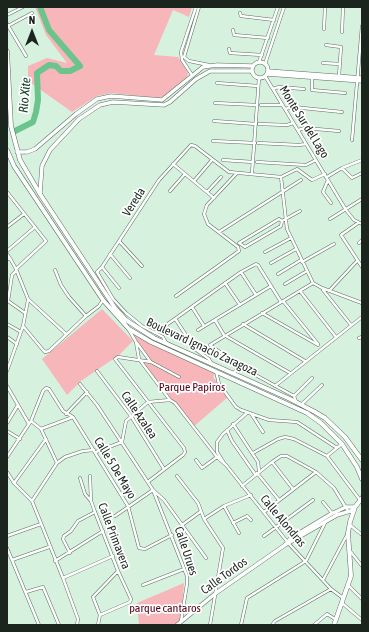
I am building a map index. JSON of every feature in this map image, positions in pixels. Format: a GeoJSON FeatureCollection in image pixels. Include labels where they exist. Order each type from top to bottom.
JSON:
{"type":"FeatureCollection","features":[{"type":"Feature","properties":{"kind":"main road","name":"Boulevard Ignacio Zaragoza"},"geometry":{"type":"LineString","coordinates":[[7,51],[8,93],[11,126],[16,152],[40,194],[115,308],[141,331],[167,345],[302,404],[326,418],[345,437],[362,460]]}},
{"type":"Feature","properties":{"kind":"main road","name":"Boulevard Ignacio Zaragoza"},"geometry":{"type":"LineString","coordinates":[[7,150],[14,166],[103,300],[129,329],[151,342],[297,407],[321,423],[342,444],[357,467],[362,479]]}},
{"type":"Feature","properties":{"kind":"main road"},"geometry":{"type":"LineString","coordinates":[[321,423],[326,418]]}},
{"type":"Feature","properties":{"kind":"main road"},"geometry":{"type":"LineString","coordinates":[[334,625],[348,586],[352,568],[348,533],[349,525],[354,508],[361,499]]}},
{"type":"Feature","properties":{"kind":"street"},"geometry":{"type":"LineString","coordinates":[[7,15],[23,7]]}},
{"type":"Feature","properties":{"kind":"street"},"geometry":{"type":"LineString","coordinates":[[197,7],[184,57],[189,61],[210,66],[252,71]]}},
{"type":"Feature","properties":{"kind":"street"},"geometry":{"type":"LineString","coordinates":[[192,75],[182,60],[181,52],[197,7]]}},
{"type":"Feature","properties":{"kind":"street"},"geometry":{"type":"LineString","coordinates":[[40,194],[42,166],[47,153],[72,126],[92,109],[100,104],[114,102],[164,105],[202,74],[226,68],[253,66],[259,62],[262,55],[278,7]]}},
{"type":"Feature","properties":{"kind":"street"},"geometry":{"type":"LineString","coordinates":[[266,73],[265,64],[284,7]]}},
{"type":"Feature","properties":{"kind":"street"},"geometry":{"type":"LineString","coordinates":[[324,29],[325,7]]}},
{"type":"Feature","properties":{"kind":"street"},"geometry":{"type":"LineString","coordinates":[[342,32],[343,7]]}},
{"type":"Feature","properties":{"kind":"street"},"geometry":{"type":"LineString","coordinates":[[26,56],[8,25],[32,13]]}},
{"type":"Feature","properties":{"kind":"street"},"geometry":{"type":"LineString","coordinates":[[240,13],[241,16],[274,20]]}},
{"type":"Feature","properties":{"kind":"street"},"geometry":{"type":"LineString","coordinates":[[352,140],[359,79],[362,26]]}},
{"type":"Feature","properties":{"kind":"street"},"geometry":{"type":"LineString","coordinates":[[233,30],[234,35],[268,38]]}},
{"type":"Feature","properties":{"kind":"street"},"geometry":{"type":"LineString","coordinates":[[326,45],[340,47],[339,76]]}},
{"type":"Feature","properties":{"kind":"street"},"geometry":{"type":"LineString","coordinates":[[229,49],[230,53],[262,55]]}},
{"type":"Feature","properties":{"kind":"street"},"geometry":{"type":"LineString","coordinates":[[259,62],[265,64]]}},
{"type":"Feature","properties":{"kind":"street"},"geometry":{"type":"LineString","coordinates":[[323,63],[340,64]]}},
{"type":"Feature","properties":{"kind":"street"},"geometry":{"type":"LineString","coordinates":[[16,152],[27,152],[35,149],[76,114],[97,99],[112,96],[162,100],[192,75],[210,66]]}},
{"type":"Feature","properties":{"kind":"street"},"geometry":{"type":"LineString","coordinates":[[253,66],[252,71],[256,77],[259,78]]}},
{"type":"Feature","properties":{"kind":"street"},"geometry":{"type":"LineString","coordinates":[[252,173],[258,124],[259,78],[266,73],[359,79]]}},
{"type":"Feature","properties":{"kind":"street","name":"Monte Sur del Lago"},"geometry":{"type":"LineString","coordinates":[[266,73],[282,105],[328,178],[346,210],[358,223]]}},
{"type":"Feature","properties":{"kind":"street"},"geometry":{"type":"LineString","coordinates":[[312,76],[339,76],[359,79],[362,81]]}},
{"type":"Feature","properties":{"kind":"street"},"geometry":{"type":"LineString","coordinates":[[312,76],[312,90],[345,93]]}},
{"type":"Feature","properties":{"kind":"street"},"geometry":{"type":"LineString","coordinates":[[216,83],[258,86]]}},
{"type":"Feature","properties":{"kind":"street"},"geometry":{"type":"LineString","coordinates":[[273,89],[279,87],[304,89]]}},
{"type":"Feature","properties":{"kind":"street"},"geometry":{"type":"LineString","coordinates":[[215,103],[282,105]]}},
{"type":"Feature","properties":{"kind":"street"},"geometry":{"type":"LineString","coordinates":[[285,109],[293,107],[342,112]]}},
{"type":"Feature","properties":{"kind":"street"},"geometry":{"type":"LineString","coordinates":[[214,121],[287,125],[293,122]]}},
{"type":"Feature","properties":{"kind":"street"},"geometry":{"type":"LineString","coordinates":[[298,130],[305,128],[339,131]]}},
{"type":"Feature","properties":{"kind":"street"},"geometry":{"type":"LineString","coordinates":[[213,141],[299,145],[306,144]]}},
{"type":"Feature","properties":{"kind":"street","name":"Vereda"},"geometry":{"type":"LineString","coordinates":[[155,333],[142,326],[126,313],[113,299],[97,272],[102,267],[159,180],[191,146],[195,146],[212,160]]}},
{"type":"Feature","properties":{"kind":"street"},"geometry":{"type":"LineString","coordinates":[[194,181],[212,160],[229,172],[237,173],[252,173],[281,177],[297,169],[312,180],[325,174]]}},
{"type":"Feature","properties":{"kind":"street"},"geometry":{"type":"LineString","coordinates":[[223,160],[253,162]]}},
{"type":"Feature","properties":{"kind":"street"},"geometry":{"type":"LineString","coordinates":[[257,162],[306,165],[316,160]]}},
{"type":"Feature","properties":{"kind":"street"},"geometry":{"type":"LineString","coordinates":[[331,203],[323,192],[328,178],[342,168],[362,160]]}},
{"type":"Feature","properties":{"kind":"street"},"geometry":{"type":"LineString","coordinates":[[173,164],[214,198]]}},
{"type":"Feature","properties":{"kind":"street"},"geometry":{"type":"LineString","coordinates":[[342,168],[352,178],[362,173]]}},
{"type":"Feature","properties":{"kind":"street"},"geometry":{"type":"LineString","coordinates":[[176,296],[239,251],[208,224],[204,214],[207,205],[237,173]]}},
{"type":"Feature","properties":{"kind":"street"},"geometry":{"type":"LineString","coordinates":[[170,191],[185,174]]}},
{"type":"Feature","properties":{"kind":"street"},"geometry":{"type":"LineString","coordinates":[[281,177],[286,219],[291,238],[301,261],[313,282],[322,288],[362,303]]}},
{"type":"Feature","properties":{"kind":"street"},"geometry":{"type":"LineString","coordinates":[[207,192],[221,178]]}},
{"type":"Feature","properties":{"kind":"street"},"geometry":{"type":"LineString","coordinates":[[218,232],[301,180]]}},
{"type":"Feature","properties":{"kind":"street"},"geometry":{"type":"LineString","coordinates":[[7,192],[46,241],[32,253],[11,277],[8,300],[25,313]]}},
{"type":"Feature","properties":{"kind":"street"},"geometry":{"type":"LineString","coordinates":[[330,219],[362,199]]}},
{"type":"Feature","properties":{"kind":"street"},"geometry":{"type":"LineString","coordinates":[[282,221],[300,211]]}},
{"type":"Feature","properties":{"kind":"street"},"geometry":{"type":"LineString","coordinates":[[7,227],[24,214]]}},
{"type":"Feature","properties":{"kind":"street"},"geometry":{"type":"LineString","coordinates":[[280,218],[282,221],[282,226],[243,247],[239,242],[280,218]]}},
{"type":"Feature","properties":{"kind":"street"},"geometry":{"type":"LineString","coordinates":[[362,224],[358,223],[341,235],[362,267]]}},
{"type":"Feature","properties":{"kind":"street"},"geometry":{"type":"LineString","coordinates":[[7,251],[35,227]]}},
{"type":"Feature","properties":{"kind":"street"},"geometry":{"type":"LineString","coordinates":[[266,252],[291,238]]}},
{"type":"Feature","properties":{"kind":"street"},"geometry":{"type":"LineString","coordinates":[[359,243],[362,240]]}},
{"type":"Feature","properties":{"kind":"street"},"geometry":{"type":"LineString","coordinates":[[119,241],[142,266]]}},
{"type":"Feature","properties":{"kind":"street"},"geometry":{"type":"LineString","coordinates":[[278,274],[334,244]]}},
{"type":"Feature","properties":{"kind":"street"},"geometry":{"type":"LineString","coordinates":[[271,263],[296,249]]}},
{"type":"Feature","properties":{"kind":"street"},"geometry":{"type":"LineString","coordinates":[[7,254],[16,270],[28,299],[66,334]]}},
{"type":"Feature","properties":{"kind":"street"},"geometry":{"type":"LineString","coordinates":[[110,254],[130,278]]}},
{"type":"Feature","properties":{"kind":"street"},"geometry":{"type":"LineString","coordinates":[[7,258],[11,260]]}},
{"type":"Feature","properties":{"kind":"street"},"geometry":{"type":"LineString","coordinates":[[329,291],[357,261]]}},
{"type":"Feature","properties":{"kind":"street"},"geometry":{"type":"LineString","coordinates":[[167,345],[164,338],[155,333],[176,320],[241,272],[257,264],[282,302],[321,349]]}},
{"type":"Feature","properties":{"kind":"street"},"geometry":{"type":"LineString","coordinates":[[102,267],[119,288]]}},
{"type":"Feature","properties":{"kind":"street"},"geometry":{"type":"LineString","coordinates":[[55,270],[65,291],[86,316]]}},
{"type":"Feature","properties":{"kind":"street"},"geometry":{"type":"LineString","coordinates":[[286,284],[306,271]]}},
{"type":"Feature","properties":{"kind":"street"},"geometry":{"type":"LineString","coordinates":[[241,272],[256,295]]}},
{"type":"Feature","properties":{"kind":"street"},"geometry":{"type":"LineString","coordinates":[[296,402],[294,396],[239,366],[210,345],[224,335],[300,292],[313,282]]}},
{"type":"Feature","properties":{"kind":"street"},"geometry":{"type":"LineString","coordinates":[[225,283],[240,305]]}},
{"type":"Feature","properties":{"kind":"street"},"geometry":{"type":"LineString","coordinates":[[198,330],[271,286]]}},
{"type":"Feature","properties":{"kind":"street"},"geometry":{"type":"LineString","coordinates":[[322,288],[351,325]]}},
{"type":"Feature","properties":{"kind":"street"},"geometry":{"type":"LineString","coordinates":[[300,292],[336,337]]}},
{"type":"Feature","properties":{"kind":"street"},"geometry":{"type":"LineString","coordinates":[[7,371],[23,326],[28,299]]}},
{"type":"Feature","properties":{"kind":"street"},"geometry":{"type":"LineString","coordinates":[[23,326],[45,352],[49,351],[86,316],[100,306],[103,300]]}},
{"type":"Feature","properties":{"kind":"street"},"geometry":{"type":"LineString","coordinates":[[192,307],[204,326]]}},
{"type":"Feature","properties":{"kind":"street"},"geometry":{"type":"LineString","coordinates":[[262,313],[318,345]]}},
{"type":"Feature","properties":{"kind":"street"},"geometry":{"type":"LineString","coordinates":[[274,386],[362,317]]}},
{"type":"Feature","properties":{"kind":"street"},"geometry":{"type":"LineString","coordinates":[[176,320],[195,349],[209,358],[211,364]]}},
{"type":"Feature","properties":{"kind":"street"},"geometry":{"type":"LineString","coordinates":[[215,320],[224,335],[290,373]]}},
{"type":"Feature","properties":{"kind":"street"},"geometry":{"type":"LineString","coordinates":[[7,324],[21,332]]}},
{"type":"Feature","properties":{"kind":"street"},"geometry":{"type":"LineString","coordinates":[[243,324],[305,361]]}},
{"type":"Feature","properties":{"kind":"street"},"geometry":{"type":"LineString","coordinates":[[129,329],[136,342],[151,362]]}},
{"type":"Feature","properties":{"kind":"street"},"geometry":{"type":"LineString","coordinates":[[7,337],[16,344]]}},
{"type":"Feature","properties":{"kind":"street"},"geometry":{"type":"LineString","coordinates":[[136,342],[139,359]]}},
{"type":"Feature","properties":{"kind":"street"},"geometry":{"type":"LineString","coordinates":[[149,481],[185,452],[184,448],[115,359],[118,357],[151,362],[179,377]]}},
{"type":"Feature","properties":{"kind":"street","name":"Calle Alondras"},"geometry":{"type":"LineString","coordinates":[[139,359],[212,452],[226,465],[251,495],[287,543],[362,620]]}},
{"type":"Feature","properties":{"kind":"street"},"geometry":{"type":"LineString","coordinates":[[233,374],[239,366]]}},
{"type":"Feature","properties":{"kind":"street","name":"Calle Azalea"},"geometry":{"type":"LineString","coordinates":[[97,371],[131,416],[164,469]]}},
{"type":"Feature","properties":{"kind":"street"},"geometry":{"type":"LineString","coordinates":[[216,372],[219,384],[236,407],[252,415],[269,420],[297,422],[337,448]]}},
{"type":"Feature","properties":{"kind":"street"},"geometry":{"type":"LineString","coordinates":[[294,396],[312,378]]}},
{"type":"Feature","properties":{"kind":"street","name":"Calle Urues"},"geometry":{"type":"LineString","coordinates":[[80,384],[149,481],[172,535],[184,569],[187,584],[179,624]]}},
{"type":"Feature","properties":{"kind":"street"},"geometry":{"type":"LineString","coordinates":[[302,404],[322,385]]}},
{"type":"Feature","properties":{"kind":"street"},"geometry":{"type":"LineString","coordinates":[[7,386],[29,424]]}},
{"type":"Feature","properties":{"kind":"street"},"geometry":{"type":"LineString","coordinates":[[7,457],[32,421],[43,391],[46,388],[66,414],[73,417]]}},
{"type":"Feature","properties":{"kind":"street"},"geometry":{"type":"LineString","coordinates":[[66,414],[87,392]]}},
{"type":"Feature","properties":{"kind":"street"},"geometry":{"type":"LineString","coordinates":[[32,501],[57,463],[65,457],[83,451],[95,451],[122,442],[124,427],[131,416],[148,402],[170,400]]}},
{"type":"Feature","properties":{"kind":"street"},"geometry":{"type":"LineString","coordinates":[[7,423],[18,405]]}},
{"type":"Feature","properties":{"kind":"street"},"geometry":{"type":"LineString","coordinates":[[226,465],[216,448],[220,438],[233,424],[247,413]]}},
{"type":"Feature","properties":{"kind":"street"},"geometry":{"type":"LineString","coordinates":[[252,415],[263,432]]}},
{"type":"Feature","properties":{"kind":"street"},"geometry":{"type":"LineString","coordinates":[[41,429],[73,417]]}},
{"type":"Feature","properties":{"kind":"street","name":"Calle 5 De Mayo"},"geometry":{"type":"LineString","coordinates":[[73,417],[128,506],[139,548],[142,550],[172,535]]}},
{"type":"Feature","properties":{"kind":"street"},"geometry":{"type":"LineString","coordinates":[[32,421],[41,429],[57,463]]}},
{"type":"Feature","properties":{"kind":"street"},"geometry":{"type":"LineString","coordinates":[[233,424],[258,462],[257,473]]}},
{"type":"Feature","properties":{"kind":"street"},"geometry":{"type":"LineString","coordinates":[[227,430],[232,441],[279,500]]}},
{"type":"Feature","properties":{"kind":"street"},"geometry":{"type":"LineString","coordinates":[[7,431],[20,438]]}},
{"type":"Feature","properties":{"kind":"street"},"geometry":{"type":"LineString","coordinates":[[253,453],[276,440],[285,437],[294,439],[327,456],[361,499]]}},
{"type":"Feature","properties":{"kind":"street"},"geometry":{"type":"LineString","coordinates":[[14,483],[46,439]]}},
{"type":"Feature","properties":{"kind":"street"},"geometry":{"type":"LineString","coordinates":[[327,456],[342,444]]}},
{"type":"Feature","properties":{"kind":"street"},"geometry":{"type":"LineString","coordinates":[[242,486],[272,462],[282,456],[287,456],[316,472],[334,488],[347,509]]}},
{"type":"Feature","properties":{"kind":"street"},"geometry":{"type":"LineString","coordinates":[[196,460],[202,468],[217,457]]}},
{"type":"Feature","properties":{"kind":"street"},"geometry":{"type":"LineString","coordinates":[[272,462],[293,489]]}},
{"type":"Feature","properties":{"kind":"street"},"geometry":{"type":"LineString","coordinates":[[7,472],[14,483],[32,501],[78,619],[77,625]]}},
{"type":"Feature","properties":{"kind":"street"},"geometry":{"type":"LineString","coordinates":[[264,512],[316,472]]}},
{"type":"Feature","properties":{"kind":"street","name":"Calle Primavera"},"geometry":{"type":"LineString","coordinates":[[90,476],[91,501],[131,600],[100,615]]}},
{"type":"Feature","properties":{"kind":"street"},"geometry":{"type":"LineString","coordinates":[[177,476],[201,507],[200,512],[223,548],[210,625]]}},
{"type":"Feature","properties":{"kind":"street"},"geometry":{"type":"LineString","coordinates":[[80,478],[85,494],[91,501]]}},
{"type":"Feature","properties":{"kind":"street"},"geometry":{"type":"LineString","coordinates":[[115,516],[153,490]]}},
{"type":"Feature","properties":{"kind":"street","name":"Calle Urues"},"geometry":{"type":"LineString","coordinates":[[153,490],[164,500],[206,558]]}},
{"type":"Feature","properties":{"kind":"street"},"geometry":{"type":"LineString","coordinates":[[204,519],[224,506],[251,495]]}},
{"type":"Feature","properties":{"kind":"street"},"geometry":{"type":"LineString","coordinates":[[264,536],[312,500]]}},
{"type":"Feature","properties":{"kind":"street"},"geometry":{"type":"LineString","coordinates":[[323,502],[332,513]]}},
{"type":"Feature","properties":{"kind":"street"},"geometry":{"type":"LineString","coordinates":[[224,506],[239,533]]}},
{"type":"Feature","properties":{"kind":"street","name":"Calle Tordos"},"geometry":{"type":"LineString","coordinates":[[179,624],[216,593],[332,513],[354,508]]}},
{"type":"Feature","properties":{"kind":"street","name":"Calle Tordos"},"geometry":{"type":"LineString","coordinates":[[287,543],[325,523],[347,509]]}},
{"type":"Feature","properties":{"kind":"street"},"geometry":{"type":"LineString","coordinates":[[70,553],[63,538],[71,531],[78,521],[95,512]]}},
{"type":"Feature","properties":{"kind":"street"},"geometry":{"type":"LineString","coordinates":[[182,525],[200,512]]}},
{"type":"Feature","properties":{"kind":"street"},"geometry":{"type":"LineString","coordinates":[[233,523],[247,516],[251,520]]}},
{"type":"Feature","properties":{"kind":"street"},"geometry":{"type":"LineString","coordinates":[[241,625],[247,598],[306,561],[325,523]]}},
{"type":"Feature","properties":{"kind":"street"},"geometry":{"type":"LineString","coordinates":[[7,536],[41,524]]}},
{"type":"Feature","properties":{"kind":"street"},"geometry":{"type":"LineString","coordinates":[[349,525],[361,534]]}},
{"type":"Feature","properties":{"kind":"street"},"geometry":{"type":"LineString","coordinates":[[55,561],[103,531]]}},
{"type":"Feature","properties":{"kind":"street"},"geometry":{"type":"LineString","coordinates":[[323,580],[348,533]]}},
{"type":"Feature","properties":{"kind":"street"},"geometry":{"type":"LineString","coordinates":[[12,560],[50,547]]}},
{"type":"Feature","properties":{"kind":"street"},"geometry":{"type":"LineString","coordinates":[[7,548],[39,625]]}},
{"type":"Feature","properties":{"kind":"street"},"geometry":{"type":"LineString","coordinates":[[350,551],[362,566]]}},
{"type":"Feature","properties":{"kind":"street"},"geometry":{"type":"LineString","coordinates":[[63,578],[113,556]]}},
{"type":"Feature","properties":{"kind":"street"},"geometry":{"type":"LineString","coordinates":[[143,585],[184,569]]}},
{"type":"Feature","properties":{"kind":"street"},"geometry":{"type":"LineString","coordinates":[[98,625],[100,615],[93,597],[118,571]]}},
{"type":"Feature","properties":{"kind":"street"},"geometry":{"type":"LineString","coordinates":[[348,586],[362,599]]}},
{"type":"Feature","properties":{"kind":"street"},"geometry":{"type":"LineString","coordinates":[[26,592],[43,587],[59,625]]}},
{"type":"Feature","properties":{"kind":"street"},"geometry":{"type":"LineString","coordinates":[[272,625],[275,621],[331,588]]}},
{"type":"Feature","properties":{"kind":"street"},"geometry":{"type":"LineString","coordinates":[[314,625],[327,614],[336,620]]}},
{"type":"Feature","properties":{"kind":"green space"},"geometry":{"type":"Polygon","coordinates":[[[35,7],[192,7],[189,17],[173,10],[154,55],[178,57],[188,72],[187,77],[164,96],[158,98],[111,93],[97,96],[72,112],[28,81],[28,66],[47,58],[67,63],[46,35],[35,7]]]}},
{"type":"Feature","properties":{"kind":"green space"},"geometry":{"type":"Polygon","coordinates":[[[102,309],[133,341],[119,355],[81,381],[67,395],[42,359],[102,309]]]}},
{"type":"Feature","properties":{"kind":"green space","name":"Parque Papiros"},"geometry":{"type":"Polygon","coordinates":[[[134,335],[216,371],[213,377],[228,397],[193,427],[141,360],[150,361],[134,335]]]}},
{"type":"Feature","properties":{"kind":"green space","name":"parque cantaros"},"geometry":{"type":"Polygon","coordinates":[[[184,583],[181,620],[175,625],[139,625],[137,603],[184,583]]]}},
{"type":"Feature","properties":{"kind":"waterway","name":"Rio Xite"},"geometry":{"type":"LineString","coordinates":[[15,131],[33,122],[38,100],[37,73],[49,65],[56,66],[61,71],[70,71],[80,66],[49,30],[40,7]]}}]}
